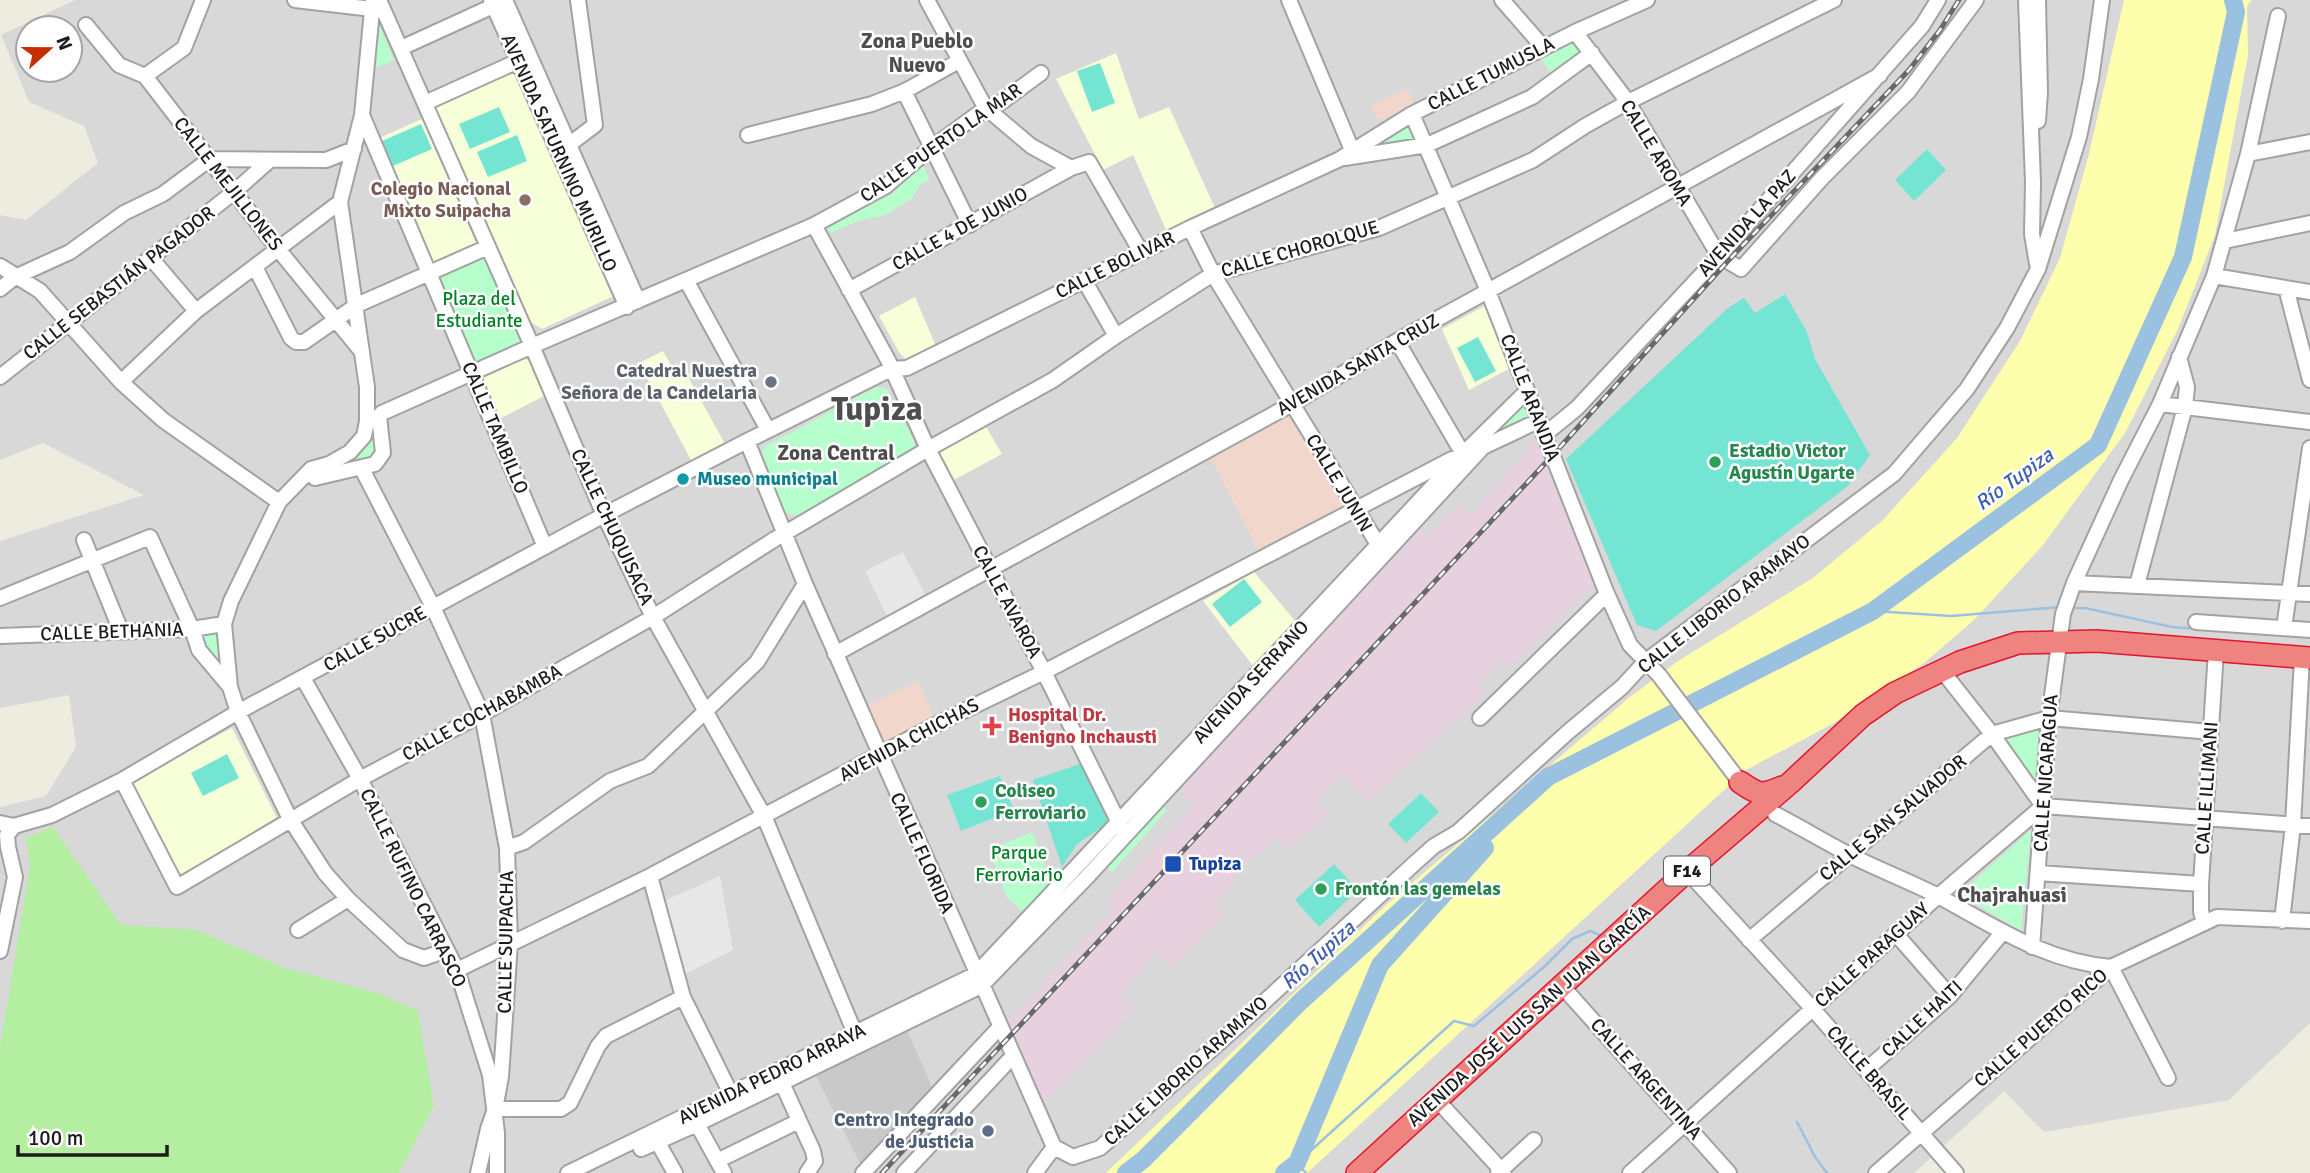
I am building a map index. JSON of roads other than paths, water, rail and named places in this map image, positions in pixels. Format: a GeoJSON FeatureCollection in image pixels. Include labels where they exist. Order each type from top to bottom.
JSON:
{"type":"FeatureCollection","features":[{"type":"Feature","properties":{"kind":"highway"},"geometry":{"type":"LineString","coordinates":[[2058,642],[2097,641],[2306,658]]}},
{"type":"Feature","properties":{"kind":"highway","name":"AVENIDA JOSÉ LUIS SAN JUAN GARCÍA"},"geometry":{"type":"LineString","coordinates":[[1566,991],[1775,814],[1885,714],[1916,693],[1947,677],[2058,642]]}},
{"type":"Feature","properties":{"kind":"highway","name":"AVENIDA JOSÉ LUIS SAN JUAN GARCÍA"},"geometry":{"type":"LineString","coordinates":[[1357,1173],[1442,1105],[1736,829],[1863,715],[1895,693],[1927,676],[2000,647],[2018,643],[2058,642]]}},
{"type":"Feature","properties":{"kind":"highway"},"geometry":{"type":"LineString","coordinates":[[1740,782],[1758,794],[1768,793],[1790,783]]}},
{"type":"Feature","properties":{"kind":"highway"},"geometry":{"type":"LineString","coordinates":[[1736,829],[1745,816],[1747,804],[1740,782]]}},
{"type":"Feature","properties":{"kind":"highway","name":"AVENIDA JOSÉ LUIS SAN JUAN GARCÍA"},"geometry":{"type":"LineString","coordinates":[[1379,1173],[1442,1105]]}},
{"type":"Feature","properties":{"kind":"street"},"geometry":{"type":"LineString","coordinates":[[145,76],[184,48],[203,0]]}},
{"type":"Feature","properties":{"kind":"street"},"geometry":{"type":"LineString","coordinates":[[295,0],[369,3],[362,115],[340,202],[357,305],[367,387],[367,421],[364,436],[350,452],[330,464],[311,469],[279,502],[231,601],[224,624],[230,687],[238,712],[290,819],[326,873],[348,900],[403,950],[424,958],[447,950]]}},
{"type":"Feature","properties":{"kind":"street"},"geometry":{"type":"LineString","coordinates":[[563,150],[595,125],[578,0]]}},
{"type":"Feature","properties":{"kind":"street"},"geometry":{"type":"LineString","coordinates":[[927,0],[986,108],[1031,146],[1072,168],[1089,162],[1141,252]]}},
{"type":"Feature","properties":{"kind":"street"},"geometry":{"type":"LineString","coordinates":[[1289,0],[1352,150]]}},
{"type":"Feature","properties":{"kind":"street"},"geometry":{"type":"LineString","coordinates":[[1502,0],[1544,48]]}},
{"type":"Feature","properties":{"kind":"street","name":"CALLE TUMUSLA"},"geometry":{"type":"LineString","coordinates":[[1340,159],[1412,114],[1575,32],[1647,0]]}},
{"type":"Feature","properties":{"kind":"street","name":"CALLE CHOROLQUE"},"geometry":{"type":"LineString","coordinates":[[785,534],[928,449],[1053,380],[1213,274],[1379,228],[1533,160],[1628,102],[1834,0]]}},
{"type":"Feature","properties":{"kind":"street","name":"AVENIDA LA PAZ"},"geometry":{"type":"LineString","coordinates":[[1544,435],[1577,408],[1719,256],[1922,26],[1938,0]]}},
{"type":"Feature","properties":{"kind":"street","name":"AVENIDA LA PAZ"},"geometry":{"type":"LineString","coordinates":[[1741,269],[1822,178],[1908,92],[1976,0]]}},
{"type":"Feature","properties":{"kind":"street"},"geometry":{"type":"LineString","coordinates":[[2026,0],[2033,182],[2032,234],[2038,269]]}},
{"type":"Feature","properties":{"kind":"street"},"geometry":{"type":"LineString","coordinates":[[2033,182],[2040,92],[2038,0]]}},
{"type":"Feature","properties":{"kind":"street","name":"CALLE LIBORIO ARAMAYO"},"geometry":{"type":"LineString","coordinates":[[1054,1147],[1073,1157],[1100,1148],[1434,846],[1458,832],[1622,687],[1646,661],[1895,474],[1968,390],[2007,328],[2038,269],[2079,138],[2093,68],[2102,0]]}},
{"type":"Feature","properties":{"kind":"street"},"geometry":{"type":"LineString","coordinates":[[401,48],[500,1]]}},
{"type":"Feature","properties":{"kind":"street","name":"AVENIDA SATURNINO MURILLO"},"geometry":{"type":"LineString","coordinates":[[500,1],[632,304]]}},
{"type":"Feature","properties":{"kind":"street","name":"CALLE CHUQUISACA"},"geometry":{"type":"LineString","coordinates":[[369,3],[401,48],[604,515],[653,617],[764,816],[858,1040]]}},
{"type":"Feature","properties":{"kind":"street","name":"CALLE NICARAGUA"},"geometry":{"type":"LineString","coordinates":[[2032,947],[2049,718],[2065,608],[2121,480],[2160,404],[2214,276],[2248,154],[2278,16]]}},
{"type":"Feature","properties":{"kind":"street","name":"CALLE MEJILLONES"},"geometry":{"type":"LineString","coordinates":[[86,25],[119,65],[145,76],[362,353]]}},
{"type":"Feature","properties":{"kind":"street","name":"CALLE AROMA"},"geometry":{"type":"LineString","coordinates":[[1575,32],[1628,102],[1676,188],[1719,256],[1741,269]]}},
{"type":"Feature","properties":{"kind":"street"},"geometry":{"type":"LineString","coordinates":[[1340,159],[1427,145],[1532,97],[1592,53]]}},
{"type":"Feature","properties":{"kind":"street"},"geometry":{"type":"LineString","coordinates":[[425,103],[524,58]]}},
{"type":"Feature","properties":{"kind":"street"},"geometry":{"type":"LineString","coordinates":[[748,135],[872,104],[904,91],[959,61]]}},
{"type":"Feature","properties":{"kind":"street","name":"CALLE PUERTO LA MAR"},"geometry":{"type":"LineString","coordinates":[[362,469],[375,464],[383,453],[379,416],[382,413],[814,225],[886,186],[930,149],[986,108],[1000,103],[1041,73]]}},
{"type":"Feature","properties":{"kind":"street","name":"AVENIDA SANTA CRUZ"},"geometry":{"type":"LineString","coordinates":[[835,654],[1292,404],[1397,341],[1880,75]]}},
{"type":"Feature","properties":{"kind":"street"},"geometry":{"type":"LineString","coordinates":[[904,91],[930,149],[970,225]]}},
{"type":"Feature","properties":{"kind":"street","name":"CALLE ARANDIA"},"geometry":{"type":"LineString","coordinates":[[1412,114],[1449,196],[1607,594],[1630,645],[1658,675],[1740,782]]}},
{"type":"Feature","properties":{"kind":"street","name":"CALLE TAMBILLO"},"geometry":{"type":"LineString","coordinates":[[362,115],[545,547]]}},
{"type":"Feature","properties":{"kind":"street"},"geometry":{"type":"LineString","coordinates":[[2248,154],[2310,142]]}},
{"type":"Feature","properties":{"kind":"street"},"geometry":{"type":"LineString","coordinates":[[0,289],[15,277],[70,252],[124,213],[163,194],[210,159],[326,160],[354,149]]}},
{"type":"Feature","properties":{"kind":"street","name":"CALLE BOLIVAR"},"geometry":{"type":"LineString","coordinates":[[768,430],[891,369],[907,368],[1190,228],[1340,159]]}},
{"type":"Feature","properties":{"kind":"street","name":"CALLE SEBASTIÁN PAGADOR"},"geometry":{"type":"LineString","coordinates":[[0,377],[234,192],[270,160]]}},
{"type":"Feature","properties":{"kind":"street","name":"CALLE 4 DE JUNIO"},"geometry":{"type":"LineString","coordinates":[[849,290],[1072,168]]}},
{"type":"Feature","properties":{"kind":"street"},"geometry":{"type":"LineString","coordinates":[[121,382],[196,311],[340,202]]}},
{"type":"Feature","properties":{"kind":"street"},"geometry":{"type":"LineString","coordinates":[[2225,241],[2310,223]]}},
{"type":"Feature","properties":{"kind":"street","name":"CALLE AVAROA"},"geometry":{"type":"LineString","coordinates":[[814,225],[891,369],[928,449],[1122,829]]}},
{"type":"Feature","properties":{"kind":"street","name":"CALLE JUNIN"},"geometry":{"type":"LineString","coordinates":[[1190,228],[1213,274],[1381,551]]}},
{"type":"Feature","properties":{"kind":"street"},"geometry":{"type":"LineString","coordinates":[[255,267],[291,338],[296,342],[304,342],[357,305],[488,247]]}},
{"type":"Feature","properties":{"kind":"street"},"geometry":{"type":"LineString","coordinates":[[150,257],[196,311]]}},
{"type":"Feature","properties":{"kind":"street"},"geometry":{"type":"LineString","coordinates":[[0,266],[40,291],[121,382],[163,420],[279,502]]}},
{"type":"Feature","properties":{"kind":"street"},"geometry":{"type":"LineString","coordinates":[[2214,276],[2310,292]]}},
{"type":"Feature","properties":{"kind":"street"},"geometry":{"type":"LineString","coordinates":[[686,280],[768,430]]}},
{"type":"Feature","properties":{"kind":"street"},"geometry":{"type":"LineString","coordinates":[[1084,280],[1116,336]]}},
{"type":"Feature","properties":{"kind":"street"},"geometry":{"type":"LineString","coordinates":[[2286,288],[2310,380]]}},
{"type":"Feature","properties":{"kind":"street"},"geometry":{"type":"LineString","coordinates":[[1397,341],[1466,458]]}},
{"type":"Feature","properties":{"kind":"street"},"geometry":{"type":"LineString","coordinates":[[2137,585],[2185,407],[2187,387],[2179,358]]}},
{"type":"Feature","properties":{"kind":"street","name":"AVENIDA SERRANO"},"geometry":{"type":"LineString","coordinates":[[978,980],[1088,876],[1122,829],[1527,391]]}},
{"type":"Feature","properties":{"kind":"street"},"geometry":{"type":"LineString","coordinates":[[2160,404],[2310,422]]}},
{"type":"Feature","properties":{"kind":"street","name":"AVENIDA SERRANO"},"geometry":{"type":"LineString","coordinates":[[1466,458],[1538,421]]}},
{"type":"Feature","properties":{"kind":"street","name":"CALLE SUCRE"},"geometry":{"type":"LineString","coordinates":[[7,825],[52,815],[122,780],[238,712],[768,430]]}},
{"type":"Feature","properties":{"kind":"street","name":"CALLE FLORIDA"},"geometry":{"type":"LineString","coordinates":[[747,440],[835,654],[1054,1147]]}},
{"type":"Feature","properties":{"kind":"street"},"geometry":{"type":"LineString","coordinates":[[2284,628],[2306,503],[2310,448]]}},
{"type":"Feature","properties":{"kind":"street","name":"AVENIDA CHICHAS"},"geometry":{"type":"LineString","coordinates":[[457,970],[650,876],[942,722],[1355,510],[1466,458]]}},
{"type":"Feature","properties":{"kind":"street"},"geometry":{"type":"LineString","coordinates":[[300,480],[342,470],[362,469]]}},
{"type":"Feature","properties":{"kind":"street","name":"CALLE SUIPACHA"},"geometry":{"type":"LineString","coordinates":[[362,469],[433,607],[482,714],[507,848],[510,943],[501,1077],[478,1173]]}},
{"type":"Feature","properties":{"kind":"street","name":"CALLE COCHABAMBA"},"geometry":{"type":"LineString","coordinates":[[122,780],[177,887],[360,779],[482,714],[653,617],[785,534]]}},
{"type":"Feature","properties":{"kind":"street"},"geometry":{"type":"LineString","coordinates":[[0,598],[150,537],[199,650],[230,687]]}},
{"type":"Feature","properties":{"kind":"street"},"geometry":{"type":"LineString","coordinates":[[84,540],[121,631]]}},
{"type":"Feature","properties":{"kind":"street"},"geometry":{"type":"LineString","coordinates":[[2074,583],[2310,594]]}},
{"type":"Feature","properties":{"kind":"street"},"geometry":{"type":"LineString","coordinates":[[507,848],[524,842],[610,781],[648,766],[757,662],[805,584]]}},
{"type":"Feature","properties":{"kind":"street"},"geometry":{"type":"LineString","coordinates":[[1480,718],[1607,594]]}},
{"type":"Feature","properties":{"kind":"street"},"geometry":{"type":"LineString","coordinates":[[2196,622],[2310,629]]}},
{"type":"Feature","properties":{"kind":"street","name":"CALLE BETHANIA"},"geometry":{"type":"LineString","coordinates":[[0,636],[192,629],[224,624]]}},
{"type":"Feature","properties":{"kind":"street","name":"CALLE ILLIMANI"},"geometry":{"type":"LineString","coordinates":[[2204,923],[2201,912],[2201,884],[2216,651]]}},
{"type":"Feature","properties":{"kind":"street"},"geometry":{"type":"LineString","coordinates":[[2282,921],[2293,825],[2306,658]]}},
{"type":"Feature","properties":{"kind":"street"},"geometry":{"type":"LineString","coordinates":[[1947,677],[1992,734],[2043,807],[2310,826]]}},
{"type":"Feature","properties":{"kind":"street","name":"CALLE RUFINO CARRASCO"},"geometry":{"type":"LineString","coordinates":[[303,678],[360,779],[457,970],[490,1075],[495,1110]]}},
{"type":"Feature","properties":{"kind":"street"},"geometry":{"type":"LineString","coordinates":[[2049,718],[2211,732]]}},
{"type":"Feature","properties":{"kind":"street","name":"CALLE SAN SALVADOR"},"geometry":{"type":"LineString","coordinates":[[1749,940],[1992,734],[2049,718]]}},
{"type":"Feature","properties":{"kind":"street","name":"CALLE PARAGUAY"},"geometry":{"type":"LineString","coordinates":[[1630,1173],[1938,896],[2043,807]]}},
{"type":"Feature","properties":{"kind":"street"},"geometry":{"type":"LineString","coordinates":[[1775,814],[2032,947],[2084,964],[2111,967],[2168,1078]]}},
{"type":"Feature","properties":{"kind":"street"},"geometry":{"type":"LineString","coordinates":[[0,951],[15,877],[8,847],[7,825]]}},
{"type":"Feature","properties":{"kind":"street"},"geometry":{"type":"LineString","coordinates":[[2038,873],[2201,884]]}},
{"type":"Feature","properties":{"kind":"street"},"geometry":{"type":"LineString","coordinates":[[650,876],[684,997],[733,1099]]}},
{"type":"Feature","properties":{"kind":"street","name":"CALLE BRASIL"},"geometry":{"type":"LineString","coordinates":[[1697,881],[1956,1173]]}},
{"type":"Feature","properties":{"kind":"street"},"geometry":{"type":"LineString","coordinates":[[298,930],[348,900]]}},
{"type":"Feature","properties":{"kind":"street","name":"CALLE PUERTO RICO"},"geometry":{"type":"LineString","coordinates":[[1876,1173],[2111,967],[2217,917],[2310,921]]}},
{"type":"Feature","properties":{"kind":"street","name":"CALLE HAITI"},"geometry":{"type":"LineString","coordinates":[[1866,1070],[1950,996],[2002,933]]}},
{"type":"Feature","properties":{"kind":"street"},"geometry":{"type":"LineString","coordinates":[[1896,934],[1950,996]]}},
{"type":"Feature","properties":{"kind":"street","name":"AVENIDA PEDRO ARRAYA"},"geometry":{"type":"LineString","coordinates":[[568,1173],[654,1137],[978,980]]}},
{"type":"Feature","properties":{"kind":"street","name":"CALLE ARGENTINA"},"geometry":{"type":"LineString","coordinates":[[1566,991],[1729,1173]]}},
{"type":"Feature","properties":{"kind":"street"},"geometry":{"type":"LineString","coordinates":[[495,1110],[561,1109],[570,1103],[598,1046],[606,1037],[684,997]]}},
{"type":"Feature","properties":{"kind":"street"},"geometry":{"type":"LineString","coordinates":[[863,1173],[999,1028]]}},
{"type":"Feature","properties":{"kind":"street","name":"AVENIDA PEDRO ARRAYA"},"geometry":{"type":"LineString","coordinates":[[590,1173],[654,1137],[697,1124],[733,1099],[782,1083],[858,1040]]}},
{"type":"Feature","properties":{"kind":"street"},"geometry":{"type":"LineString","coordinates":[[904,1173],[1012,1057]]}},
{"type":"Feature","properties":{"kind":"street"},"geometry":{"type":"LineString","coordinates":[[782,1083],[813,1151],[815,1161],[807,1173]]}},
{"type":"Feature","properties":{"kind":"street"},"geometry":{"type":"LineString","coordinates":[[1442,1105],[1501,1172],[1534,1140]]}},
{"type":"Feature","properties":{"kind":"street","name":"CALLE SUIPACHA"},"geometry":{"type":"LineString","coordinates":[[495,1110],[497,1173]]}},
{"type":"Feature","properties":{"kind":"street"},"geometry":{"type":"LineString","coordinates":[[697,1124],[721,1167],[799,1121]]}},
{"type":"Feature","properties":{"kind":"street"},"geometry":{"type":"LineString","coordinates":[[654,1137],[676,1173]]}},
{"type":"Feature","properties":{"kind":"street"},"geometry":{"type":"LineString","coordinates":[[1035,1173],[1054,1147]]}},
{"type":"Feature","properties":{"kind":"waterway","name":"Río Tupiza"},"geometry":{"type":"LineString","coordinates":[[1126,1173],[1144,1159],[1300,1002],[1548,777],[1873,611],[2098,445],[2183,257],[2236,12],[2233,0]]}},
{"type":"Feature","properties":{"kind":"waterway"},"geometry":{"type":"LineString","coordinates":[[1873,611],[1951,616],[2061,607]]}},
{"type":"Feature","properties":{"kind":"waterway"},"geometry":{"type":"LineString","coordinates":[[2071,608],[2085,608],[2172,627],[2310,637]]}},
{"type":"Feature","properties":{"kind":"waterway","name":"Río Tupiza"},"geometry":{"type":"LineString","coordinates":[[1284,1173],[1297,1163],[1380,965],[1485,848]]}},
{"type":"Feature","properties":{"kind":"waterway"},"geometry":{"type":"LineString","coordinates":[[1306,1173],[1297,1163],[1454,1021],[1474,1026],[1544,967],[1572,939],[1590,931],[1602,936]]}},
{"type":"Feature","properties":{"kind":"waterway"},"geometry":{"type":"LineString","coordinates":[[1797,1122],[1815,1157],[1827,1173]]}},
{"type":"Feature","properties":{"kind":"railway"},"geometry":{"type":"LineString","coordinates":[[882,1173],[1552,456],[1727,262],[1909,70],[1959,0]]}},
{"type":"Feature","properties":{"kind":"place","name":"Colegio Nacional Mixto Suipacha"},"geometry":{"type":"Point","coordinates":[525,200]}},
{"type":"Feature","properties":{"kind":"place","name":"Catedral Nuestra Señora de la Candelaria"},"geometry":{"type":"Point","coordinates":[771,382]}},
{"type":"Feature","properties":{"kind":"place","name":"Estadio Victor Agustín Ugarte"},"geometry":{"type":"Point","coordinates":[1715,462]}},
{"type":"Feature","properties":{"kind":"place","name":"Museo municipal"},"geometry":{"type":"Point","coordinates":[683,479]}},
{"type":"Feature","properties":{"kind":"place","name":"Hospital Dr. Benigno Inchausti"},"geometry":{"type":"Point","coordinates":[992,726]}},
{"type":"Feature","properties":{"kind":"place","name":"Coliseo Ferroviario"},"geometry":{"type":"Point","coordinates":[981,802]}},
{"type":"Feature","properties":{"kind":"place","name":"Tupiza"},"geometry":{"type":"Point","coordinates":[1173,864]}},
{"type":"Feature","properties":{"kind":"place","name":"Frontón las gemelas"},"geometry":{"type":"Point","coordinates":[1321,889]}},
{"type":"Feature","properties":{"kind":"place","name":"Centro Integrado de Justicia"},"geometry":{"type":"Point","coordinates":[988,1131]}},
{"type":"Feature","properties":{"kind":"district","name":"Zona Pueblo Nuevo"},"geometry":{"type":"Point","coordinates":[917,53]}},
{"type":"Feature","properties":{"kind":"district","name":"Tupiza"},"geometry":{"type":"Point","coordinates":[877,409]}},
{"type":"Feature","properties":{"kind":"district","name":"Zona Central"},"geometry":{"type":"Point","coordinates":[836,453]}},
{"type":"Feature","properties":{"kind":"district","name":"Chajrahuasi"},"geometry":{"type":"Point","coordinates":[2012,895]}},
{"type":"Feature","properties":{"kind":"park label","name":"Plaza del Estudiante"},"geometry":{"type":"Point","coordinates":[479,310]}},
{"type":"Feature","properties":{"kind":"park label","name":"Parque Ferroviario"},"geometry":{"type":"Point","coordinates":[1019,864]}}]}
